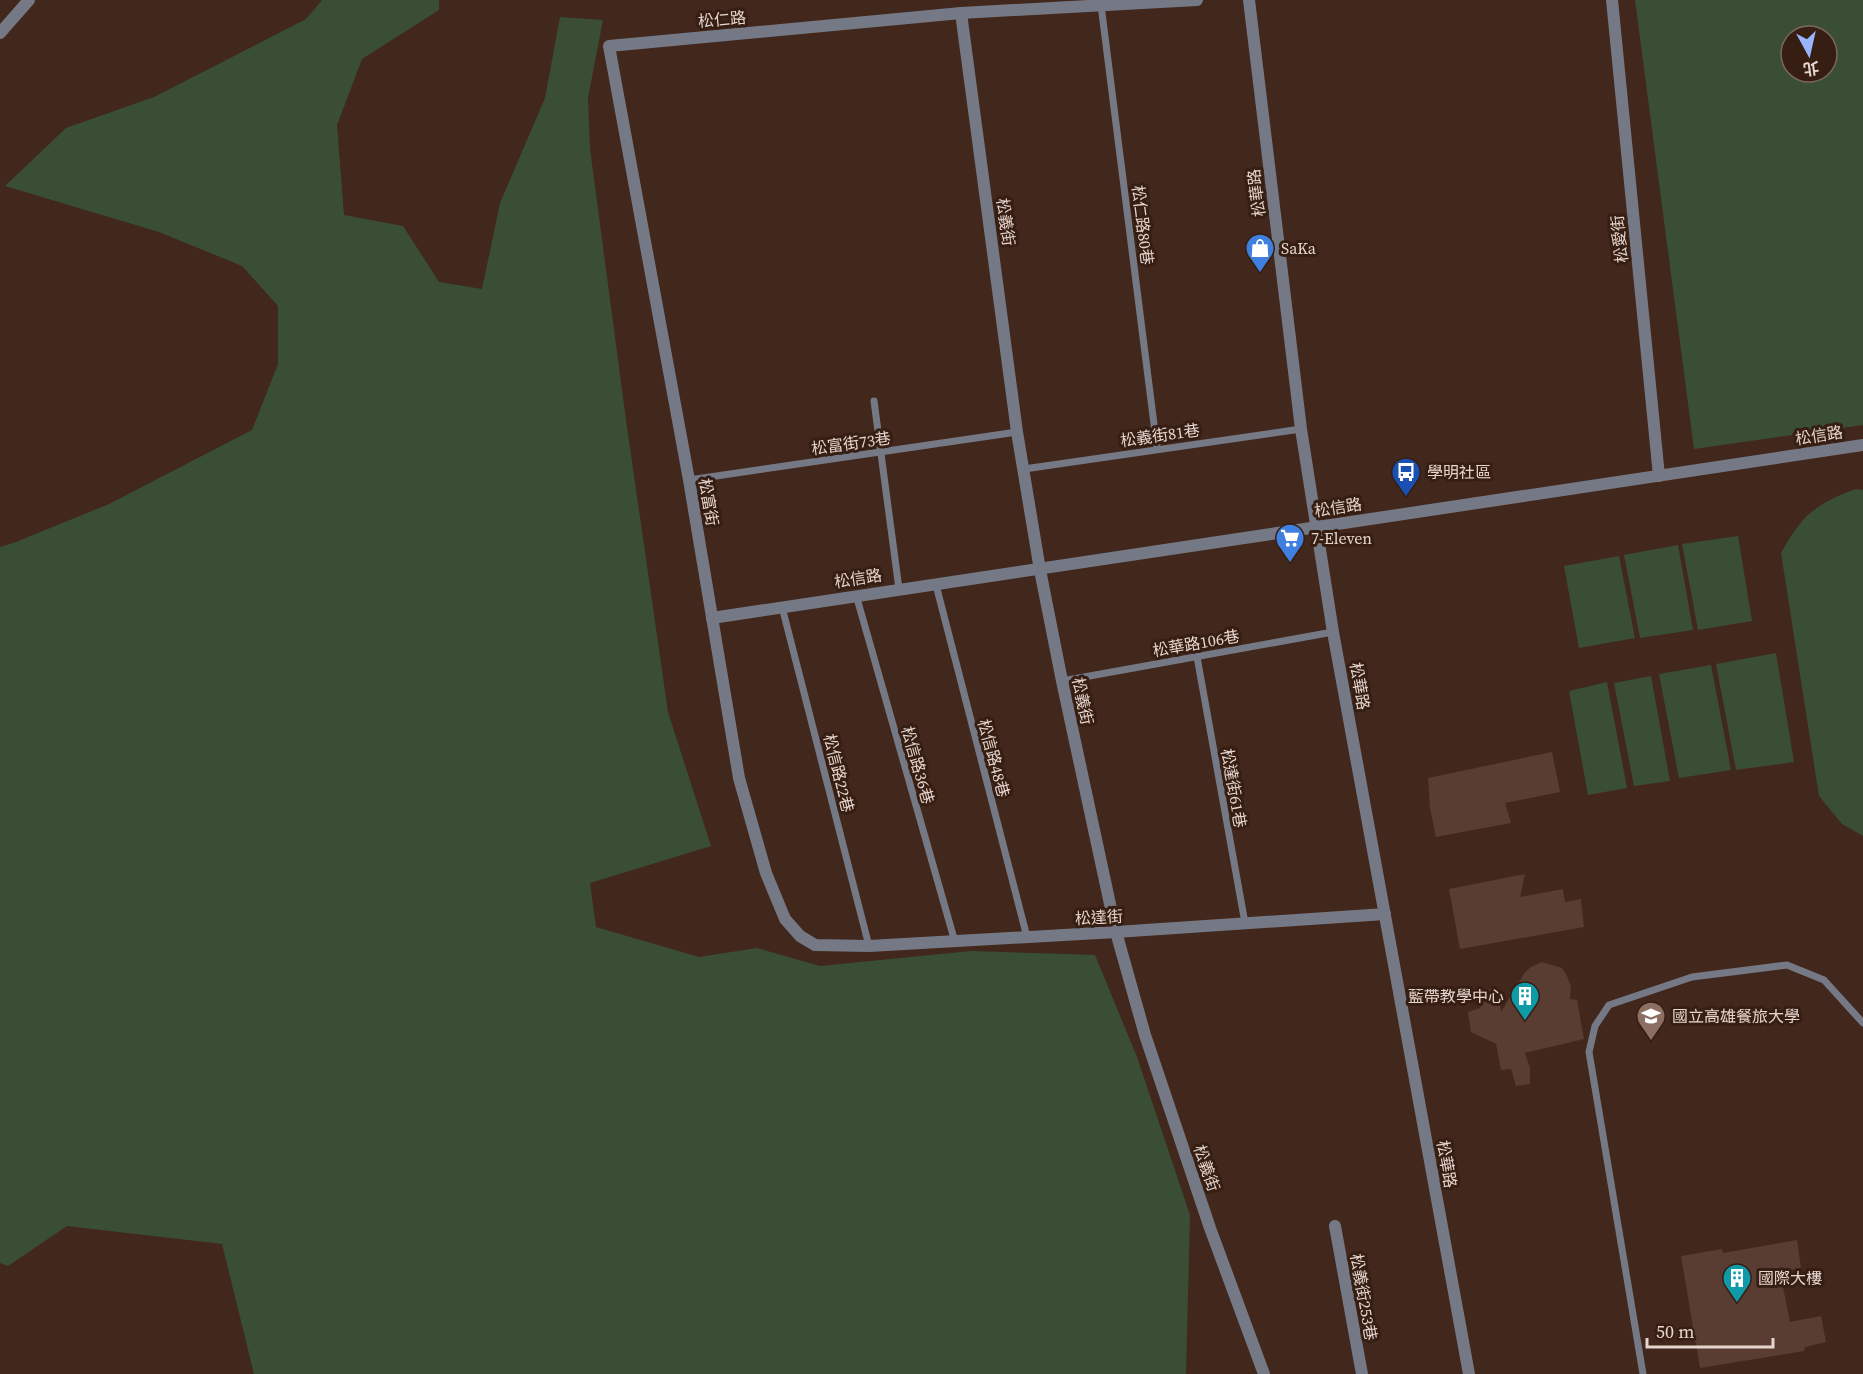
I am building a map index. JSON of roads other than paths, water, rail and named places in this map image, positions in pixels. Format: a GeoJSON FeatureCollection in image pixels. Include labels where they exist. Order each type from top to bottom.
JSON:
{"type":"FeatureCollection","features":[{"type":"Feature","properties":{"kind":"street"},"geometry":{"type":"LineString","coordinates":[[0,33],[29,0]]}},
{"type":"Feature","properties":{"kind":"street","name":"松仁路"},"geometry":{"type":"LineString","coordinates":[[609,46],[961,13],[1197,0]]}},
{"type":"Feature","properties":{"kind":"street","name":"松華路"},"geometry":{"type":"LineString","coordinates":[[1249,0],[1301,429],[1334,632],[1469,1374]]}},
{"type":"Feature","properties":{"kind":"street","name":"松愛街"},"geometry":{"type":"LineString","coordinates":[[1612,0],[1659,476]]}},
{"type":"Feature","properties":{"kind":"street","name":"松義街"},"geometry":{"type":"LineString","coordinates":[[961,13],[1017,432],[1040,570],[1116,932],[1148,1046],[1210,1228],[1264,1374]]}},
{"type":"Feature","properties":{"kind":"street","name":"松富街"},"geometry":{"type":"LineString","coordinates":[[609,46],[688,480],[739,778],[766,873],[785,920],[800,936],[815,945]]}},
{"type":"Feature","properties":{"kind":"street","name":"松信路"},"geometry":{"type":"LineString","coordinates":[[712,618],[1863,445]]}},
{"type":"Feature","properties":{"kind":"street","name":"松達街"},"geometry":{"type":"LineString","coordinates":[[815,945],[869,946],[955,942],[1385,914]]}},
{"type":"Feature","properties":{"kind":"street","name":"松義街253巷"},"geometry":{"type":"LineString","coordinates":[[1335,1226],[1362,1374]]}},
{"type":"Feature","properties":{"kind":"lane","name":"松仁路80巷"},"geometry":{"type":"LineString","coordinates":[[1101,5],[1157,448]]}},
{"type":"Feature","properties":{"kind":"lane"},"geometry":{"type":"LineString","coordinates":[[874,401],[899,589]]}},
{"type":"Feature","properties":{"kind":"lane","name":"松義街81巷"},"geometry":{"type":"LineString","coordinates":[[1024,469],[1301,429]]}},
{"type":"Feature","properties":{"kind":"lane","name":"松富街73巷"},"geometry":{"type":"LineString","coordinates":[[688,480],[1017,432]]}},
{"type":"Feature","properties":{"kind":"lane","name":"松信路48巷"},"geometry":{"type":"LineString","coordinates":[[936,585],[1027,937]]}},
{"type":"Feature","properties":{"kind":"lane","name":"松信路36巷"},"geometry":{"type":"LineString","coordinates":[[856,595],[955,942]]}},
{"type":"Feature","properties":{"kind":"lane","name":"松信路22巷"},"geometry":{"type":"LineString","coordinates":[[782,607],[869,946]]}},
{"type":"Feature","properties":{"kind":"lane","name":"松華路106巷"},"geometry":{"type":"LineString","coordinates":[[1062,681],[1334,632]]}},
{"type":"Feature","properties":{"kind":"lane","name":"松達街61巷"},"geometry":{"type":"LineString","coordinates":[[1197,657],[1245,923]]}},
{"type":"Feature","properties":{"kind":"lane"},"geometry":{"type":"LineString","coordinates":[[1643,1374],[1589,1052],[1595,1026],[1609,1005],[1692,977],[1787,966],[1824,980],[1863,1023]]}},
{"type":"Feature","properties":{"kind":"place","name":"SaKa"},"geometry":{"type":"Point","coordinates":[1260,274]}},
{"type":"Feature","properties":{"kind":"place","name":"學明社區"},"geometry":{"type":"Point","coordinates":[1406,498]}},
{"type":"Feature","properties":{"kind":"place","name":"7-Eleven"},"geometry":{"type":"Point","coordinates":[1290,564]}},
{"type":"Feature","properties":{"kind":"place","name":"藍帶教學中心"},"geometry":{"type":"Point","coordinates":[1525,1022]}},
{"type":"Feature","properties":{"kind":"place","name":"國立高雄餐旅大學"},"geometry":{"type":"Point","coordinates":[1651,1042]}},
{"type":"Feature","properties":{"kind":"place","name":"國際大樓"},"geometry":{"type":"Point","coordinates":[1737,1304]}}]}
